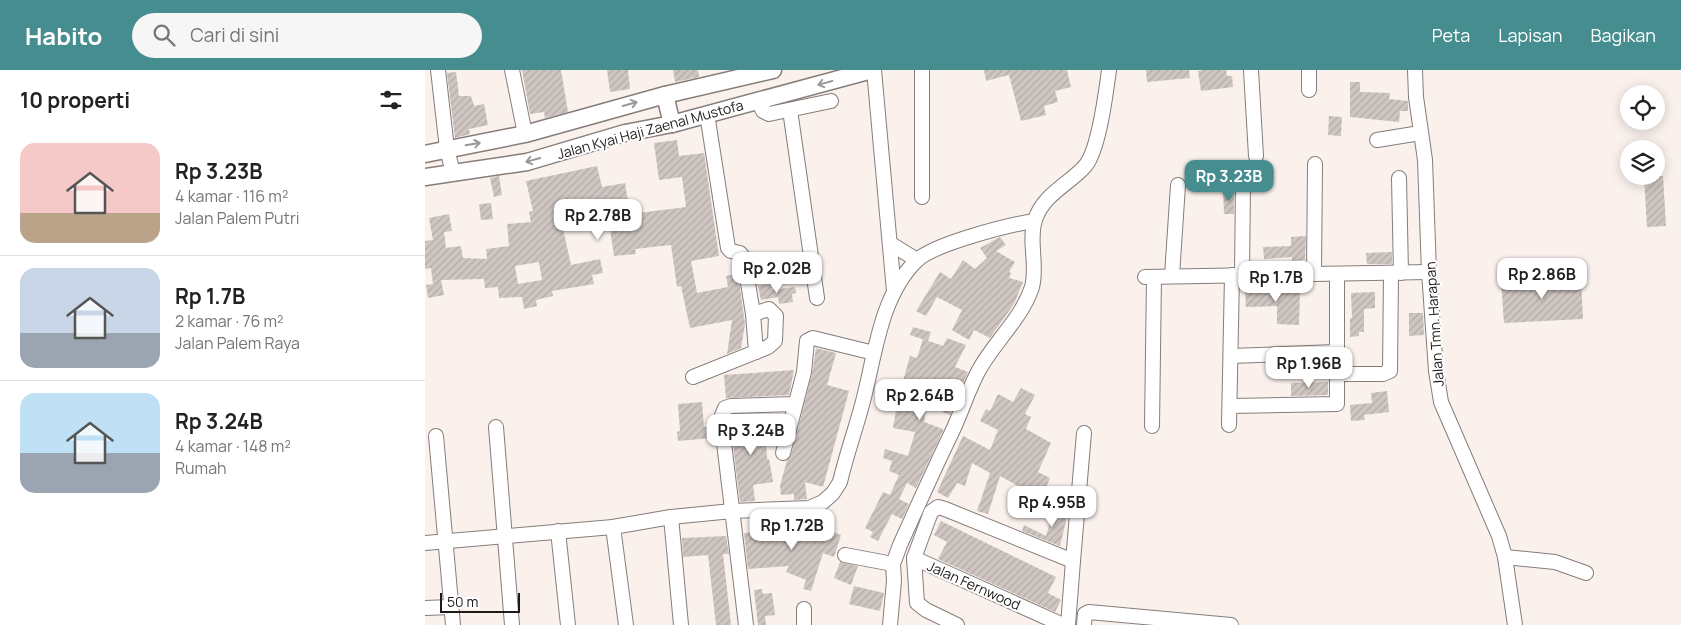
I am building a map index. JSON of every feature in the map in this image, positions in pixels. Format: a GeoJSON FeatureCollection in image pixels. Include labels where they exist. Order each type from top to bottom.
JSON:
{"type":"FeatureCollection","features":[{"type":"Feature","properties":{"kind":"main road","name":"Jalan Kyai Haji Zaenal Mustofa"},"geometry":{"type":"LineString","coordinates":[[425,154],[525,134],[737,74],[773,70]]}},
{"type":"Feature","properties":{"kind":"main road","name":"Jalan Kyai Haji Zaenal Mustofa"},"geometry":{"type":"LineString","coordinates":[[425,177],[527,162],[625,133],[672,124],[758,101],[785,107],[794,92],[873,70]]}},
{"type":"Feature","properties":{"kind":"main road"},"geometry":{"type":"LineString","coordinates":[[665,95],[672,124]]}},
{"type":"Feature","properties":{"kind":"street"},"geometry":{"type":"LineString","coordinates":[[439,70],[447,149],[453,173]]}},
{"type":"Feature","properties":{"kind":"street"},"geometry":{"type":"LineString","coordinates":[[512,70],[525,134]]}},
{"type":"Feature","properties":{"kind":"street"},"geometry":{"type":"LineString","coordinates":[[873,70],[894,290]]}},
{"type":"Feature","properties":{"kind":"street"},"geometry":{"type":"LineString","coordinates":[[922,70],[922,197]]}},
{"type":"Feature","properties":{"kind":"street"},"geometry":{"type":"LineString","coordinates":[[890,625],[894,581],[893,564],[972,383],[987,356],[1023,307],[1031,288],[1035,273],[1034,221],[1051,195],[1080,171],[1090,158],[1096,143],[1109,70]]}},
{"type":"Feature","properties":{"kind":"street"},"geometry":{"type":"LineString","coordinates":[[1251,70],[1256,156]]}},
{"type":"Feature","properties":{"kind":"street"},"geometry":{"type":"LineString","coordinates":[[1309,70],[1309,90]]}},
{"type":"Feature","properties":{"kind":"street","name":"Jalan Tmn. Harapan"},"geometry":{"type":"LineString","coordinates":[[1415,70],[1420,133],[1425,160],[1429,272],[1436,371],[1441,402],[1495,526],[1505,556],[1515,625]]}},
{"type":"Feature","properties":{"kind":"street"},"geometry":{"type":"LineString","coordinates":[[817,298],[785,107],[831,101]]}},
{"type":"Feature","properties":{"kind":"street"},"geometry":{"type":"LineString","coordinates":[[707,114],[728,248],[731,251],[740,253],[744,258],[753,314],[756,352]]}},
{"type":"Feature","properties":{"kind":"street"},"geometry":{"type":"LineString","coordinates":[[1377,140],[1420,133]]}},
{"type":"Feature","properties":{"kind":"street"},"geometry":{"type":"LineString","coordinates":[[1314,274],[1315,164]]}},
{"type":"Feature","properties":{"kind":"street"},"geometry":{"type":"LineString","coordinates":[[1337,374],[1383,374],[1390,371],[1399,178]]}},
{"type":"Feature","properties":{"kind":"street"},"geometry":{"type":"LineString","coordinates":[[1229,425],[1231,356],[1243,184]]}},
{"type":"Feature","properties":{"kind":"street"},"geometry":{"type":"LineString","coordinates":[[1173,276],[1177,185]]}},
{"type":"Feature","properties":{"kind":"street"},"geometry":{"type":"LineString","coordinates":[[425,543],[613,526],[671,517],[731,511],[809,508],[823,502],[833,493],[840,482],[862,405],[874,353],[894,290],[917,260],[951,244],[1006,226],[1034,221]]}},
{"type":"Feature","properties":{"kind":"street"},"geometry":{"type":"LineString","coordinates":[[891,244],[917,260]]}},
{"type":"Feature","properties":{"kind":"street"},"geometry":{"type":"LineString","coordinates":[[1152,426],[1149,277],[1429,272]]}},
{"type":"Feature","properties":{"kind":"street"},"geometry":{"type":"LineString","coordinates":[[1230,406],[1337,404],[1337,274]]}},
{"type":"Feature","properties":{"kind":"street"},"geometry":{"type":"LineString","coordinates":[[693,377],[768,347],[775,341],[775,316],[769,309],[753,314]]}},
{"type":"Feature","properties":{"kind":"street"},"geometry":{"type":"LineString","coordinates":[[783,453],[804,372],[807,341],[809,338],[874,353]]}},
{"type":"Feature","properties":{"kind":"street"},"geometry":{"type":"LineString","coordinates":[[1231,356],[1336,352]]}},
{"type":"Feature","properties":{"kind":"street"},"geometry":{"type":"LineString","coordinates":[[746,625],[721,418],[725,408],[737,405],[795,404]]}},
{"type":"Feature","properties":{"kind":"street"},"geometry":{"type":"LineString","coordinates":[[497,427],[511,625]]}},
{"type":"Feature","properties":{"kind":"street"},"geometry":{"type":"LineString","coordinates":[[1068,625],[1084,434]]}},
{"type":"Feature","properties":{"kind":"street"},"geometry":{"type":"LineString","coordinates":[[436,436],[453,625]]}},
{"type":"Feature","properties":{"kind":"street","name":"Jalan Fernwood"},"geometry":{"type":"LineString","coordinates":[[1063,625],[914,558],[931,512],[938,507],[1073,561]]}},
{"type":"Feature","properties":{"kind":"street"},"geometry":{"type":"LineString","coordinates":[[671,517],[681,625]]}},
{"type":"Feature","properties":{"kind":"street"},"geometry":{"type":"LineString","coordinates":[[613,526],[625,625]]}},
{"type":"Feature","properties":{"kind":"street"},"geometry":{"type":"LineString","coordinates":[[559,531],[568,625]]}},
{"type":"Feature","properties":{"kind":"street"},"geometry":{"type":"LineString","coordinates":[[845,554],[893,564]]}},
{"type":"Feature","properties":{"kind":"street"},"geometry":{"type":"LineString","coordinates":[[1505,556],[1555,562],[1586,573]]}},
{"type":"Feature","properties":{"kind":"street"},"geometry":{"type":"LineString","coordinates":[[914,558],[917,603],[926,610],[957,625]]}},
{"type":"Feature","properties":{"kind":"street"},"geometry":{"type":"LineString","coordinates":[[425,608],[451,607]]}},
{"type":"Feature","properties":{"kind":"street"},"geometry":{"type":"LineString","coordinates":[[804,625],[805,609]]}},
{"type":"Feature","properties":{"kind":"street"},"geometry":{"type":"LineString","coordinates":[[1084,625],[1085,614],[1089,612],[1231,625]]}},
{"type":"Feature","properties":{"kind":"building"},"geometry":{"type":"Polygon","coordinates":[[[522,70],[561,70],[568,112],[545,118],[544,112],[530,114],[522,70]]]}},
{"type":"Feature","properties":{"kind":"building"},"geometry":{"type":"Polygon","coordinates":[[[607,70],[628,70],[630,89],[610,92],[607,70]]]}},
{"type":"Feature","properties":{"kind":"building"},"geometry":{"type":"Polygon","coordinates":[[[673,70],[698,70],[699,77],[675,82],[673,70]]]}},
{"type":"Feature","properties":{"kind":"building"},"geometry":{"type":"Polygon","coordinates":[[[984,70],[1067,70],[1071,87],[1055,91],[1058,102],[1044,106],[1046,115],[1021,121],[1009,75],[986,81],[984,70]]]}},
{"type":"Feature","properties":{"kind":"building"},"geometry":{"type":"Polygon","coordinates":[[[1146,70],[1189,70],[1190,78],[1147,82],[1146,70]]]}},
{"type":"Feature","properties":{"kind":"building"},"geometry":{"type":"Polygon","coordinates":[[[1226,70],[1227,76],[1232,76],[1233,87],[1201,91],[1198,71],[1226,70]]]}},
{"type":"Feature","properties":{"kind":"building"},"geometry":{"type":"Polygon","coordinates":[[[456,72],[459,96],[471,96],[474,106],[484,104],[488,125],[469,129],[470,134],[455,138],[447,73],[456,72]]]}},
{"type":"Feature","properties":{"kind":"building"},"geometry":{"type":"Polygon","coordinates":[[[1350,82],[1360,82],[1360,92],[1390,93],[1389,99],[1408,101],[1408,111],[1400,111],[1399,122],[1350,117],[1350,82]]]}},
{"type":"Feature","properties":{"kind":"building"},"geometry":{"type":"Polygon","coordinates":[[[1329,116],[1342,117],[1341,136],[1328,135],[1329,116]]]}},
{"type":"Feature","properties":{"kind":"building"},"geometry":{"type":"Polygon","coordinates":[[[677,140],[679,156],[704,153],[719,256],[691,261],[697,293],[728,287],[726,276],[738,274],[745,324],[741,348],[727,354],[732,320],[690,328],[681,286],[677,287],[671,245],[635,249],[636,254],[614,256],[607,209],[574,216],[576,227],[563,229],[571,265],[600,259],[603,273],[592,275],[594,284],[552,291],[553,296],[536,300],[537,306],[524,309],[522,297],[499,298],[498,287],[485,288],[484,279],[441,280],[444,295],[428,298],[426,285],[433,284],[431,268],[425,269],[425,241],[433,240],[429,218],[449,214],[452,231],[444,232],[446,248],[461,246],[463,258],[487,259],[486,249],[509,246],[507,224],[531,222],[529,212],[533,211],[526,181],[597,166],[602,187],[625,183],[630,214],[686,207],[682,177],[659,180],[654,143],[677,140]],[[539,262],[515,266],[518,284],[542,280],[539,262]]]}},
{"type":"Feature","properties":{"kind":"building"},"geometry":{"type":"Polygon","coordinates":[[[499,176],[502,195],[494,197],[490,178],[499,176]]]}},
{"type":"Feature","properties":{"kind":"building"},"geometry":{"type":"Polygon","coordinates":[[[1645,185],[1664,185],[1666,226],[1647,227],[1645,185]]]}},
{"type":"Feature","properties":{"kind":"building"},"geometry":{"type":"Polygon","coordinates":[[[1234,189],[1234,214],[1224,214],[1223,190],[1234,189]]]}},
{"type":"Feature","properties":{"kind":"building"},"geometry":{"type":"Polygon","coordinates":[[[491,203],[493,219],[481,220],[479,204],[491,203]]]}},
{"type":"Feature","properties":{"kind":"building"},"geometry":{"type":"Polygon","coordinates":[[[1306,236],[1305,260],[1292,261],[1292,257],[1264,259],[1263,247],[1291,246],[1291,237],[1306,236]]]}},
{"type":"Feature","properties":{"kind":"building"},"geometry":{"type":"Polygon","coordinates":[[[1000,237],[1006,245],[996,251],[1015,262],[1009,272],[1011,273],[1009,278],[1023,282],[1014,304],[990,338],[974,330],[969,340],[952,330],[962,310],[937,297],[926,316],[916,311],[940,272],[951,279],[963,260],[975,269],[987,258],[980,248],[1000,237]]]}},
{"type":"Feature","properties":{"kind":"building"},"geometry":{"type":"Polygon","coordinates":[[[1392,252],[1392,264],[1367,264],[1366,253],[1392,252]]]}},
{"type":"Feature","properties":{"kind":"building"},"geometry":{"type":"Polygon","coordinates":[[[1581,278],[1583,319],[1504,323],[1501,282],[1581,278]]]}},
{"type":"Feature","properties":{"kind":"building"},"geometry":{"type":"Polygon","coordinates":[[[770,284],[772,290],[795,287],[796,293],[792,294],[793,302],[779,304],[778,297],[761,300],[758,286],[770,284]]]}},
{"type":"Feature","properties":{"kind":"building"},"geometry":{"type":"Polygon","coordinates":[[[1245,288],[1273,288],[1273,291],[1300,291],[1299,325],[1277,324],[1277,306],[1246,307],[1245,288]]]}},
{"type":"Feature","properties":{"kind":"building"},"geometry":{"type":"Polygon","coordinates":[[[1375,292],[1375,308],[1364,309],[1364,332],[1359,332],[1359,336],[1350,337],[1350,318],[1352,318],[1351,293],[1375,292]]]}},
{"type":"Feature","properties":{"kind":"building"},"geometry":{"type":"Polygon","coordinates":[[[1409,313],[1423,313],[1424,335],[1409,336],[1409,313]]]}},
{"type":"Feature","properties":{"kind":"building"},"geometry":{"type":"Polygon","coordinates":[[[913,327],[931,332],[928,341],[910,335],[913,327]]]}},
{"type":"Feature","properties":{"kind":"building"},"geometry":{"type":"Polygon","coordinates":[[[947,338],[966,345],[955,367],[968,372],[950,415],[927,405],[924,422],[943,429],[943,431],[916,488],[907,483],[899,499],[909,504],[902,519],[892,514],[878,541],[870,537],[873,532],[865,528],[883,492],[890,495],[899,475],[889,471],[892,461],[883,458],[885,449],[908,456],[915,432],[893,428],[898,399],[910,356],[917,358],[923,339],[943,346],[947,338]]]}},
{"type":"Feature","properties":{"kind":"building"},"geometry":{"type":"Polygon","coordinates":[[[816,348],[836,353],[827,385],[849,391],[823,487],[805,482],[807,499],[794,500],[794,494],[781,495],[780,486],[787,460],[791,455],[812,374],[816,348]]]}},
{"type":"Feature","properties":{"kind":"building"},"geometry":{"type":"Polygon","coordinates":[[[794,370],[789,395],[726,398],[724,375],[794,370]]]}},
{"type":"Feature","properties":{"kind":"building"},"geometry":{"type":"Polygon","coordinates":[[[1328,382],[1328,395],[1291,396],[1291,383],[1328,382]]]}},
{"type":"Feature","properties":{"kind":"building"},"geometry":{"type":"Polygon","coordinates":[[[1021,388],[1035,395],[1025,414],[1031,417],[1026,429],[1051,443],[1038,472],[1050,478],[1041,499],[1000,476],[988,514],[977,511],[990,473],[972,463],[965,486],[957,483],[948,498],[937,492],[963,436],[990,450],[998,430],[980,421],[986,409],[990,411],[998,394],[1013,402],[1021,388]]]}},
{"type":"Feature","properties":{"kind":"building"},"geometry":{"type":"Polygon","coordinates":[[[1387,391],[1389,412],[1364,415],[1365,420],[1351,421],[1350,405],[1372,403],[1371,393],[1387,391]]]}},
{"type":"Feature","properties":{"kind":"building"},"geometry":{"type":"Polygon","coordinates":[[[702,402],[704,427],[711,427],[712,438],[678,441],[677,432],[680,431],[678,404],[702,402]]]}},
{"type":"Feature","properties":{"kind":"building"},"geometry":{"type":"Polygon","coordinates":[[[765,417],[767,459],[769,459],[773,482],[753,485],[755,501],[740,502],[730,421],[765,417]]]}},
{"type":"Feature","properties":{"kind":"building"},"geometry":{"type":"Polygon","coordinates":[[[1054,509],[1068,513],[1060,546],[1022,531],[1024,525],[1046,536],[1054,509]]]}},
{"type":"Feature","properties":{"kind":"building"},"geometry":{"type":"Polygon","coordinates":[[[941,521],[1056,577],[1048,593],[1061,600],[1055,612],[938,559],[947,542],[934,535],[941,521]]]}},
{"type":"Feature","properties":{"kind":"building"},"geometry":{"type":"Polygon","coordinates":[[[808,523],[841,535],[834,557],[823,553],[811,591],[803,589],[806,580],[786,572],[789,566],[748,569],[744,533],[806,530],[808,523]]]}},
{"type":"Feature","properties":{"kind":"building"},"geometry":{"type":"Polygon","coordinates":[[[726,536],[729,554],[723,554],[731,625],[716,625],[708,555],[683,557],[682,538],[726,536]]]}},
{"type":"Feature","properties":{"kind":"building"},"geometry":{"type":"Polygon","coordinates":[[[840,562],[858,566],[851,585],[834,578],[840,562]]]}},
{"type":"Feature","properties":{"kind":"building"},"geometry":{"type":"Polygon","coordinates":[[[854,586],[884,593],[880,611],[849,604],[854,586]]]}},
{"type":"Feature","properties":{"kind":"building"},"geometry":{"type":"Polygon","coordinates":[[[762,589],[763,594],[772,593],[775,615],[765,616],[766,625],[758,625],[754,590],[762,589]]]}}]}
